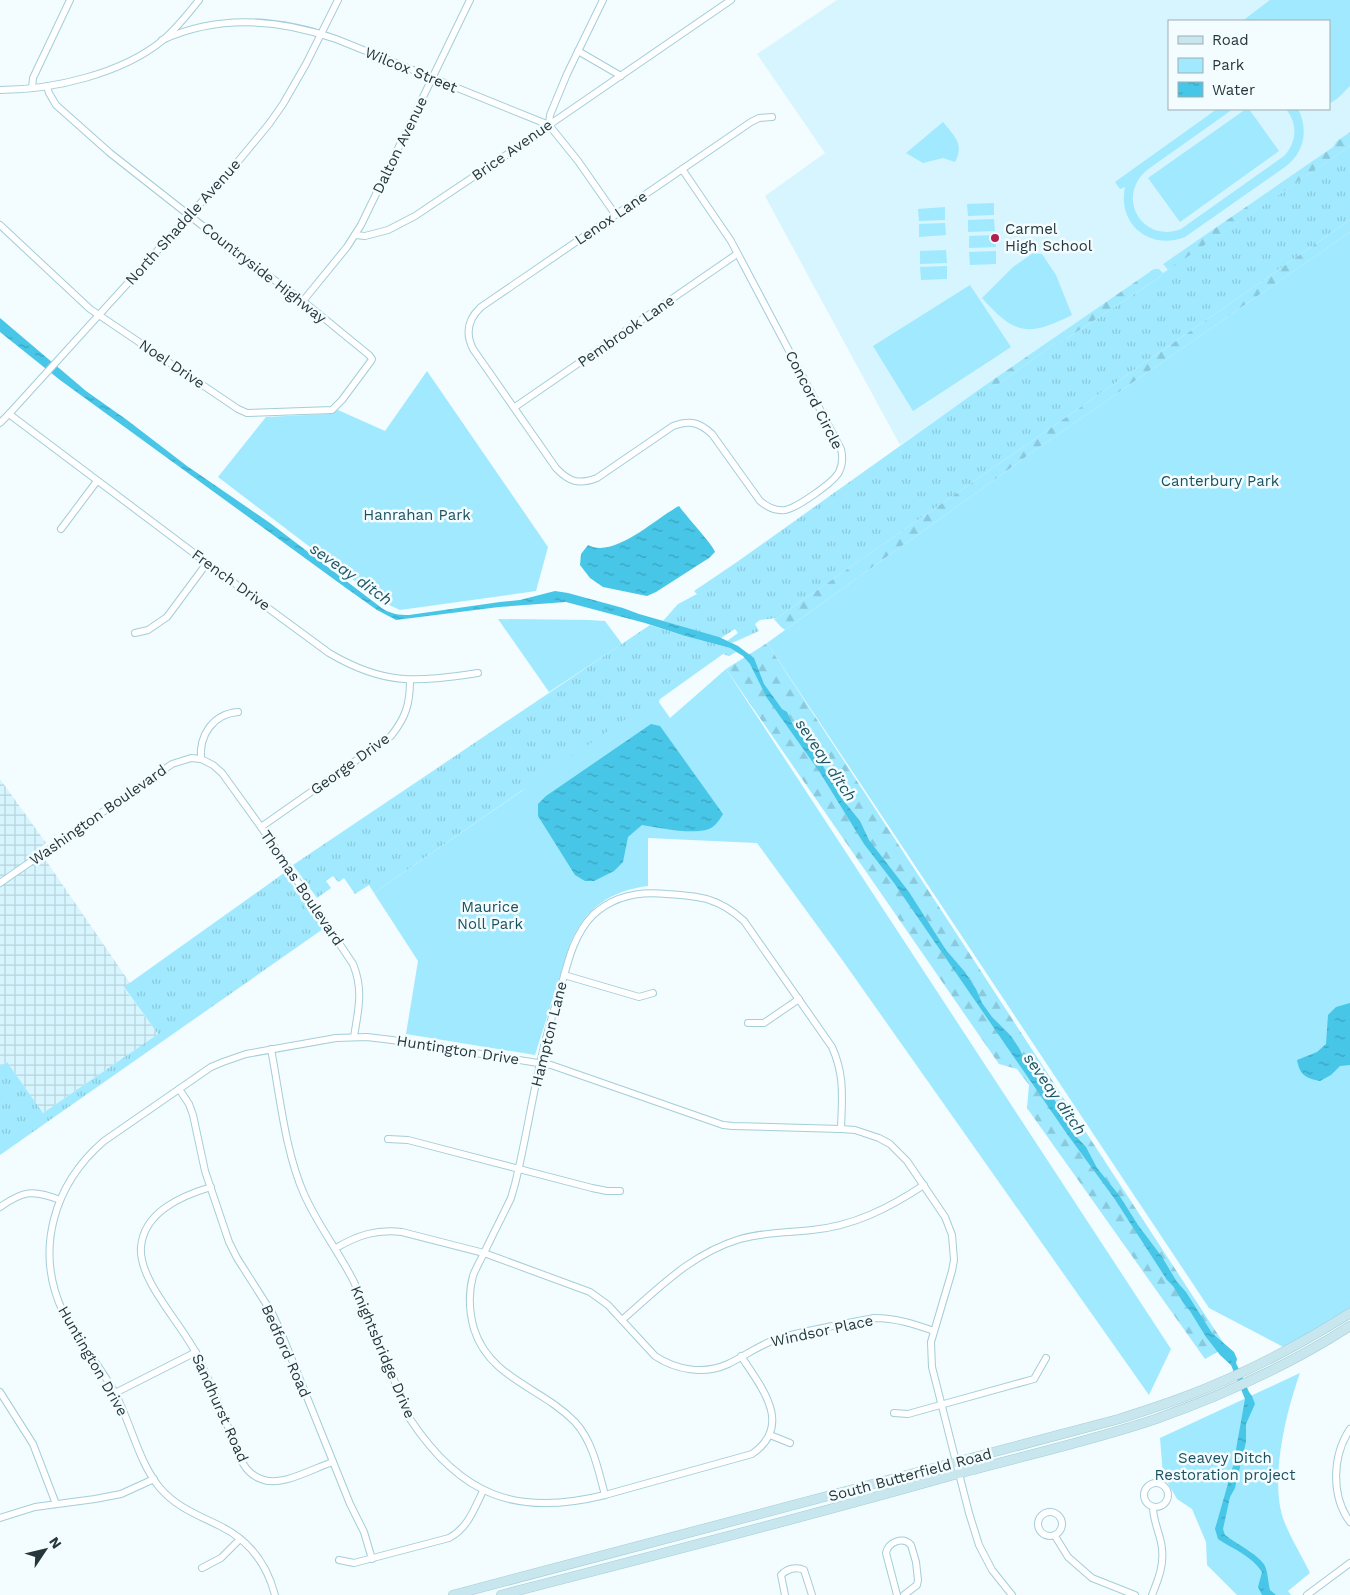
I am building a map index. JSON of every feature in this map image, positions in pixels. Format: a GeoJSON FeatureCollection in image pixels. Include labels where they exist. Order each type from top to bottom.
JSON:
{"type":"FeatureCollection","features":[{"type":"Feature","properties":{"kind":"main road","name":"South Butterfield Road"},"geometry":{"type":"LineString","coordinates":[[453,1595],[1119,1419],[1184,1397],[1242,1372],[1317,1334],[1350,1313]]}},
{"type":"Feature","properties":{"kind":"main road","name":"South Butterfield Road"},"geometry":{"type":"LineString","coordinates":[[501,1595],[959,1474],[1154,1419],[1201,1402],[1247,1382],[1350,1326]]}},
{"type":"Feature","properties":{"kind":"street"},"geometry":{"type":"LineString","coordinates":[[32,88],[33,78],[70,0]]}},
{"type":"Feature","properties":{"kind":"street"},"geometry":{"type":"LineString","coordinates":[[0,90],[47,86],[108,70],[143,53],[162,40],[190,12],[199,0]]}},
{"type":"Feature","properties":{"kind":"street","name":"North Shaddle Avenue"},"geometry":{"type":"LineString","coordinates":[[0,423],[236,164],[269,124],[306,64],[338,0]]}},
{"type":"Feature","properties":{"kind":"street","name":"Dalton Avenue"},"geometry":{"type":"LineString","coordinates":[[355,235],[366,217],[470,0]]}},
{"type":"Feature","properties":{"kind":"street"},"geometry":{"type":"LineString","coordinates":[[548,125],[550,115],[578,51],[603,0]]}},
{"type":"Feature","properties":{"kind":"street","name":"Brice Avenue"},"geometry":{"type":"LineString","coordinates":[[355,235],[365,236],[388,230],[415,216],[731,0]]}},
{"type":"Feature","properties":{"kind":"street","name":"Wilcox Street"},"geometry":{"type":"LineString","coordinates":[[162,40],[192,29],[252,21],[321,34],[548,125],[578,161],[615,214]]}},
{"type":"Feature","properties":{"kind":"street"},"geometry":{"type":"LineString","coordinates":[[578,51],[621,76]]}},
{"type":"Feature","properties":{"kind":"street","name":"Countryside Highway"},"geometry":{"type":"LineString","coordinates":[[47,86],[52,100],[110,154],[238,254],[303,301],[369,355],[372,359],[362,374]]}},
{"type":"Feature","properties":{"kind":"street","name":"Lenox Lane"},"geometry":{"type":"LineString","coordinates":[[469,337],[471,320],[481,307],[751,122],[758,118],[772,117]]}},
{"type":"Feature","properties":{"kind":"street","name":"Concord Circle"},"geometry":{"type":"LineString","coordinates":[[469,337],[473,349],[556,468],[571,480],[588,481],[597,478],[674,426],[690,422],[702,425],[712,434],[753,493],[765,505],[779,510],[789,509],[833,480],[838,474],[842,461],[841,449],[730,240],[682,169]]}},
{"type":"Feature","properties":{"kind":"street","name":"Noel Drive"},"geometry":{"type":"LineString","coordinates":[[0,225],[90,309],[238,409],[247,413],[332,410],[362,374]]}},
{"type":"Feature","properties":{"kind":"street"},"geometry":{"type":"LineString","coordinates":[[303,301],[355,235]]}},
{"type":"Feature","properties":{"kind":"street","name":"Pembrook Lane"},"geometry":{"type":"LineString","coordinates":[[515,407],[737,254]]}},
{"type":"Feature","properties":{"kind":"street","name":"French Drive"},"geometry":{"type":"LineString","coordinates":[[9,414],[207,563],[346,663],[378,675],[410,680],[437,679],[478,673]]}},
{"type":"Feature","properties":{"kind":"street"},"geometry":{"type":"LineString","coordinates":[[61,529],[97,481]]}},
{"type":"Feature","properties":{"kind":"street"},"geometry":{"type":"LineString","coordinates":[[135,633],[148,630],[167,617],[207,563]]}},
{"type":"Feature","properties":{"kind":"street","name":"George Drive"},"geometry":{"type":"LineString","coordinates":[[261,827],[391,736],[401,724],[408,706],[410,680]]}},
{"type":"Feature","properties":{"kind":"street"},"geometry":{"type":"LineString","coordinates":[[201,759],[200,752],[203,738],[215,720],[225,714],[238,712]]}},
{"type":"Feature","properties":{"kind":"street","name":"Washington Boulevard"},"geometry":{"type":"LineString","coordinates":[[0,883],[172,764],[191,758],[201,759]]}},
{"type":"Feature","properties":{"kind":"street","name":"Thomas Boulevard"},"geometry":{"type":"LineString","coordinates":[[201,759],[213,764],[222,773],[261,827],[353,964],[359,982],[360,994],[354,1037]]}},
{"type":"Feature","properties":{"kind":"street","name":"Hampton Lane"},"geometry":{"type":"LineString","coordinates":[[605,1495],[593,1450],[575,1423],[560,1408],[501,1369],[488,1356],[482,1347],[472,1321],[470,1298],[473,1277],[511,1198],[519,1168],[540,1063],[564,975],[579,934],[595,914],[611,902],[622,897],[641,893],[708,898],[734,912],[744,921],[832,1047],[839,1062],[842,1086],[842,1129]]}},
{"type":"Feature","properties":{"kind":"street"},"geometry":{"type":"LineString","coordinates":[[564,975],[639,998],[653,993]]}},
{"type":"Feature","properties":{"kind":"street"},"geometry":{"type":"LineString","coordinates":[[748,1023],[764,1023],[799,999]]}},
{"type":"Feature","properties":{"kind":"street","name":"Huntington Drive"},"geometry":{"type":"LineString","coordinates":[[274,1595],[269,1575],[254,1552],[240,1539],[222,1527],[192,1513],[169,1498],[154,1479],[144,1461],[115,1393],[72,1326],[58,1299],[53,1280],[49,1249],[52,1226],[60,1200],[72,1176],[94,1150],[104,1141],[199,1075],[224,1062],[246,1054],[336,1038],[354,1037],[392,1040],[540,1063],[569,1071],[722,1125],[855,1130],[870,1134],[890,1144],[907,1161],[945,1217],[952,1235],[954,1250],[952,1271],[934,1331],[930,1353],[932,1367],[956,1463],[980,1545],[992,1570],[1012,1595]]}},
{"type":"Feature","properties":{"kind":"street","name":"Knightsbridge Drive"},"geometry":{"type":"LineString","coordinates":[[271,1049],[291,1157],[311,1208],[336,1248],[359,1292],[410,1419],[420,1434],[456,1473],[483,1491],[504,1498],[534,1503],[586,1499],[745,1457],[756,1451],[770,1435]]}},
{"type":"Feature","properties":{"kind":"street","name":"Bedford Road"},"geometry":{"type":"LineString","coordinates":[[178,1089],[193,1114],[200,1151],[229,1242],[272,1313],[280,1330],[350,1504],[364,1532],[372,1559]]}},
{"type":"Feature","properties":{"kind":"street"},"geometry":{"type":"LineString","coordinates":[[388,1139],[408,1140],[592,1188],[620,1191]]}},
{"type":"Feature","properties":{"kind":"street"},"geometry":{"type":"LineString","coordinates":[[622,1320],[678,1270],[691,1261],[721,1246],[742,1238],[763,1234],[812,1230],[850,1223],[897,1203],[924,1186]]}},
{"type":"Feature","properties":{"kind":"street","name":"Sandhurst Road"},"geometry":{"type":"LineString","coordinates":[[211,1187],[182,1197],[153,1218],[142,1238],[142,1265],[149,1280],[196,1352],[242,1462],[252,1474],[264,1481],[280,1482],[333,1462]]}},
{"type":"Feature","properties":{"kind":"street"},"geometry":{"type":"LineString","coordinates":[[0,1207],[12,1198],[30,1192],[60,1200]]}},
{"type":"Feature","properties":{"kind":"street","name":"Windsor Place"},"geometry":{"type":"LineString","coordinates":[[336,1248],[365,1234],[390,1231],[402,1232],[484,1253],[590,1292],[608,1305],[655,1356],[674,1367],[692,1370],[707,1370],[722,1366],[755,1348],[784,1336],[874,1318],[889,1318],[934,1331]]}},
{"type":"Feature","properties":{"kind":"street"},"geometry":{"type":"LineString","coordinates":[[115,1393],[196,1352]]}},
{"type":"Feature","properties":{"kind":"street"},"geometry":{"type":"LineString","coordinates":[[741,1356],[770,1403],[772,1420],[770,1435],[790,1444]]}},
{"type":"Feature","properties":{"kind":"street"},"geometry":{"type":"LineString","coordinates":[[894,1412],[908,1414],[1034,1379],[1046,1358]]}},
{"type":"Feature","properties":{"kind":"street"},"geometry":{"type":"LineString","coordinates":[[0,1392],[33,1444],[56,1504]]}},
{"type":"Feature","properties":{"kind":"street"},"geometry":{"type":"LineString","coordinates":[[1350,1429],[1341,1448],[1337,1465],[1336,1485],[1340,1502],[1350,1522]]}},
{"type":"Feature","properties":{"kind":"street"},"geometry":{"type":"LineString","coordinates":[[0,1518],[34,1507],[121,1494],[154,1479]]}},
{"type":"Feature","properties":{"kind":"street"},"geometry":{"type":"LineString","coordinates":[[339,1560],[354,1563],[440,1541],[456,1535],[469,1520],[483,1491]]}},
{"type":"Feature","properties":{"kind":"street"},"geometry":{"type":"LineString","coordinates":[[1152,1595],[1163,1562],[1162,1548],[1153,1516],[1153,1507]]}},
{"type":"Feature","properties":{"kind":"street"},"geometry":{"type":"LineString","coordinates":[[1055,1536],[1068,1557],[1092,1578],[1135,1595]]}},
{"type":"Feature","properties":{"kind":"street"},"geometry":{"type":"LineString","coordinates":[[202,1568],[221,1558],[240,1539]]}},
{"type":"Feature","properties":{"kind":"street"},"geometry":{"type":"LineString","coordinates":[[897,1595],[886,1553],[890,1544],[905,1541],[911,1545],[919,1576],[917,1585],[904,1595]]}},
{"type":"Feature","properties":{"kind":"street"},"geometry":{"type":"LineString","coordinates":[[1307,1595],[1350,1563]]}},
{"type":"Feature","properties":{"kind":"street"},"geometry":{"type":"LineString","coordinates":[[785,1595],[781,1575],[784,1571],[798,1568],[804,1570],[812,1595]]}},
{"type":"Feature","properties":{"kind":"shaded area","name":"Carmel High School"},"geometry":{"type":"Polygon","coordinates":[[[837,0],[1350,0],[1350,132],[1337,141],[1333,147],[1163,264],[1168,270],[1163,273],[1159,269],[1154,269],[900,445],[765,196],[825,153],[757,54],[837,0]]]}},
{"type":"Feature","properties":{"kind":"shaded area"},"geometry":{"type":"Polygon","coordinates":[[[0,779],[46,843],[38,849],[130,983],[124,988],[158,1034],[43,1113],[7,1062],[0,1066],[0,779]]]}},
{"type":"Feature","properties":{"kind":"green space"},"geometry":{"type":"Polygon","coordinates":[[[1270,0],[1350,0],[1350,86],[1330,103],[1330,20],[1245,19],[1270,0]]]}},
{"type":"Feature","properties":{"kind":"green space"},"geometry":{"type":"Polygon","coordinates":[[[1216,110],[1232,110],[1147,170],[1138,181],[1133,193],[1133,204],[1137,215],[1145,224],[1155,230],[1167,232],[1181,229],[1284,156],[1294,139],[1293,121],[1287,110],[1298,110],[1301,117],[1304,133],[1297,155],[1285,167],[1185,237],[1160,240],[1149,237],[1139,231],[1131,223],[1126,212],[1124,200],[1125,187],[1120,189],[1115,182],[1216,110]]]}},
{"type":"Feature","properties":{"kind":"green space"},"geometry":{"type":"Polygon","coordinates":[[[1245,110],[1250,110],[1279,151],[1180,222],[1148,178],[1245,110]]]}},
{"type":"Feature","properties":{"kind":"green space"},"geometry":{"type":"Polygon","coordinates":[[[943,122],[957,140],[959,150],[955,162],[943,158],[923,163],[906,153],[943,122]]]}},
{"type":"Feature","properties":{"kind":"green space"},"geometry":{"type":"Polygon","coordinates":[[[1350,132],[1350,146],[1168,270],[1163,264],[1333,147],[1337,141],[1350,132]]]}},
{"type":"Feature","properties":{"kind":"green space"},"geometry":{"type":"Polygon","coordinates":[[[1350,146],[1350,220],[777,618],[760,620],[755,624],[759,631],[732,643],[727,641],[738,633],[735,629],[721,638],[663,621],[678,604],[697,594],[694,591],[987,384],[991,389],[1056,343],[1060,343],[1160,277],[1163,273],[1350,146]]]}},
{"type":"Feature","properties":{"kind":"green space"},"geometry":{"type":"Polygon","coordinates":[[[994,203],[994,215],[968,216],[967,204],[994,203]]]}},
{"type":"Feature","properties":{"kind":"green space"},"geometry":{"type":"Polygon","coordinates":[[[945,207],[945,220],[919,221],[918,209],[945,207]]]}},
{"type":"Feature","properties":{"kind":"green space"},"geometry":{"type":"Polygon","coordinates":[[[994,219],[995,231],[968,232],[968,220],[994,219]]]}},
{"type":"Feature","properties":{"kind":"green space"},"geometry":{"type":"Polygon","coordinates":[[[1350,220],[1350,232],[1037,449],[785,630],[774,619],[777,618],[1350,220]]]}},
{"type":"Feature","properties":{"kind":"green space"},"geometry":{"type":"Polygon","coordinates":[[[945,223],[946,235],[919,237],[919,224],[945,223]]]}},
{"type":"Feature","properties":{"kind":"green space","name":"Canterbury Park"},"geometry":{"type":"Polygon","coordinates":[[[1350,232],[1350,1319],[1293,1352],[1209,1308],[767,643],[1037,449],[1350,232]]]}},
{"type":"Feature","properties":{"kind":"green space"},"geometry":{"type":"Polygon","coordinates":[[[995,235],[996,247],[969,248],[969,236],[995,235]]]}},
{"type":"Feature","properties":{"kind":"green space"},"geometry":{"type":"Polygon","coordinates":[[[946,250],[947,263],[920,264],[920,251],[946,250]]]}},
{"type":"Feature","properties":{"kind":"green space"},"geometry":{"type":"Polygon","coordinates":[[[996,251],[996,264],[970,265],[969,252],[996,251]]]}},
{"type":"Feature","properties":{"kind":"green space"},"geometry":{"type":"Polygon","coordinates":[[[1033,253],[1042,254],[1056,275],[1072,315],[1044,327],[1023,329],[1004,319],[982,298],[1013,267],[1033,253]]]}},
{"type":"Feature","properties":{"kind":"green space"},"geometry":{"type":"Polygon","coordinates":[[[947,266],[947,279],[921,280],[920,267],[947,266]]]}},
{"type":"Feature","properties":{"kind":"green space"},"geometry":{"type":"Polygon","coordinates":[[[1154,269],[1159,269],[1163,273],[1160,277],[1060,343],[1056,343],[991,389],[987,384],[1154,269]]]}},
{"type":"Feature","properties":{"kind":"green space"},"geometry":{"type":"Polygon","coordinates":[[[970,285],[1011,347],[913,411],[873,346],[970,285]]]}},
{"type":"Feature","properties":{"kind":"green space","name":"Hanrahan Park"},"geometry":{"type":"Polygon","coordinates":[[[427,371],[548,547],[536,591],[400,610],[381,601],[218,477],[266,417],[328,414],[338,410],[385,431],[427,371]]]}},
{"type":"Feature","properties":{"kind":"green space"},"geometry":{"type":"Polygon","coordinates":[[[498,619],[605,621],[622,644],[549,692],[498,619]]]}},
{"type":"Feature","properties":{"kind":"green space"},"geometry":{"type":"Polygon","coordinates":[[[650,625],[730,648],[736,652],[729,656],[723,654],[660,699],[653,717],[521,791],[374,893],[369,885],[355,894],[344,878],[338,882],[333,876],[326,881],[331,888],[317,898],[293,865],[650,625]]]}},
{"type":"Feature","properties":{"kind":"green space"},"geometry":{"type":"Polygon","coordinates":[[[767,643],[1226,1347],[1205,1359],[1027,1108],[1029,1085],[1017,1069],[999,1064],[726,669],[767,643]]]}},
{"type":"Feature","properties":{"kind":"green space","name":"Maurice Noll Park"},"geometry":{"type":"Polygon","coordinates":[[[726,669],[1171,1349],[1149,1395],[843,961],[757,843],[648,838],[648,886],[634,888],[611,897],[600,903],[583,920],[570,944],[535,1055],[406,1034],[418,961],[374,893],[656,698],[670,718],[726,669]]]}},
{"type":"Feature","properties":{"kind":"green space"},"geometry":{"type":"Polygon","coordinates":[[[284,873],[323,929],[0,1155],[0,1066],[7,1062],[43,1113],[158,1034],[124,987],[284,873]]]}},
{"type":"Feature","properties":{"kind":"green space","name":"Seavey Ditch Restoration project"},"geometry":{"type":"Polygon","coordinates":[[[1300,1373],[1285,1426],[1281,1447],[1278,1486],[1284,1521],[1310,1573],[1288,1591],[1291,1595],[1237,1595],[1207,1565],[1206,1542],[1192,1509],[1177,1499],[1163,1475],[1160,1438],[1300,1373]]]}},
{"type":"Feature","properties":{"kind":"water"},"geometry":{"type":"Polygon","coordinates":[[[0,318],[86,391],[187,466],[270,523],[386,611],[409,615],[520,600],[555,591],[623,608],[719,637],[738,646],[754,658],[764,684],[782,709],[787,712],[792,723],[822,764],[839,795],[860,821],[869,840],[909,892],[946,950],[965,972],[992,1017],[1011,1036],[1029,1069],[1054,1099],[1072,1132],[1086,1147],[1097,1168],[1119,1195],[1212,1333],[1234,1352],[1237,1359],[1236,1363],[1255,1404],[1246,1424],[1246,1442],[1223,1529],[1225,1535],[1262,1562],[1266,1569],[1270,1590],[1276,1595],[1262,1595],[1258,1587],[1262,1572],[1258,1566],[1248,1557],[1218,1539],[1215,1529],[1233,1466],[1245,1399],[1231,1365],[1220,1355],[1206,1337],[1114,1198],[1067,1134],[894,883],[864,844],[819,771],[767,698],[750,664],[743,656],[730,648],[566,602],[499,607],[396,620],[377,610],[346,588],[60,380],[0,332],[0,318]]]}},
{"type":"Feature","properties":{"kind":"water"},"geometry":{"type":"Polygon","coordinates":[[[679,506],[715,552],[709,558],[656,592],[647,596],[603,587],[590,578],[580,565],[581,554],[588,545],[598,548],[622,542],[679,506]]]}},
{"type":"Feature","properties":{"kind":"water"},"geometry":{"type":"Polygon","coordinates":[[[651,724],[660,726],[723,814],[711,828],[699,831],[674,830],[642,825],[628,837],[623,862],[614,871],[594,881],[585,881],[575,875],[538,816],[538,804],[546,796],[651,724]]]}},
{"type":"Feature","properties":{"kind":"water"},"geometry":{"type":"Polygon","coordinates":[[[1350,1003],[1350,1065],[1340,1066],[1331,1075],[1320,1081],[1310,1079],[1304,1075],[1297,1060],[1317,1052],[1326,1044],[1328,1015],[1336,1007],[1350,1003]]]}},
{"type":"Feature","properties":{"kind":"place","name":"Carmel High School"},"geometry":{"type":"Point","coordinates":[995,238]}},
{"type":"Feature","properties":{"kind":"water label","name":"seveay ditch"},"geometry":{"type":"Point","coordinates":[351,574]}},
{"type":"Feature","properties":{"kind":"water label","name":"seveay ditch"},"geometry":{"type":"Point","coordinates":[826,760]}},
{"type":"Feature","properties":{"kind":"water label","name":"seveay ditch"},"geometry":{"type":"Point","coordinates":[1055,1094]}}]}
